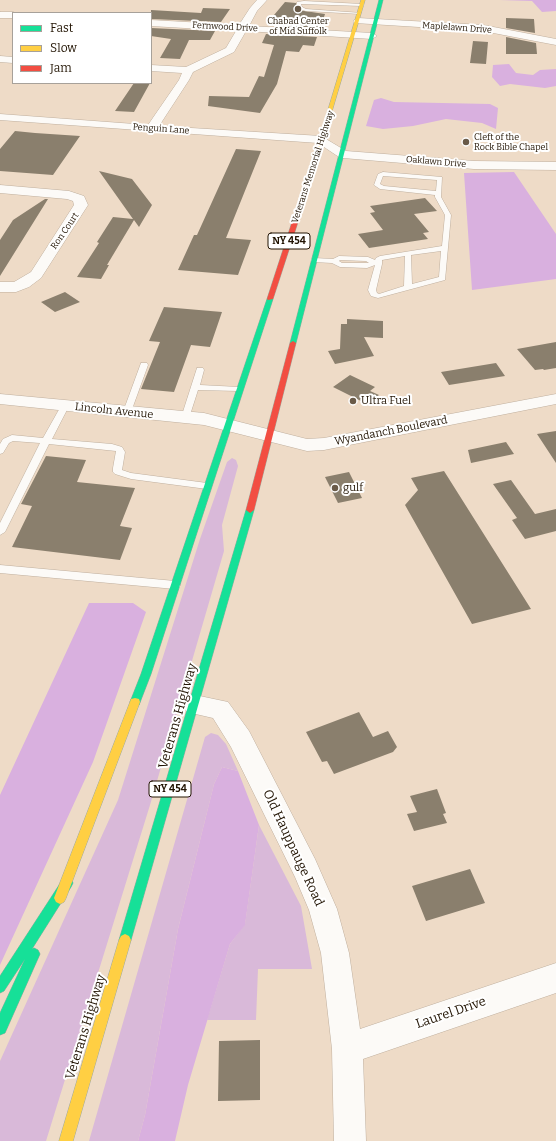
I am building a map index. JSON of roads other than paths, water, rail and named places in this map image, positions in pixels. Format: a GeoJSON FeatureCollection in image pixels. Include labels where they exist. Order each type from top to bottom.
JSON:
{"type":"FeatureCollection","features":[{"type":"Feature","properties":{"kind":"main road","name":"Veterans Memorial Highway"},"geometry":{"type":"LineString","coordinates":[[270,436],[381,0]]}},
{"type":"Feature","properties":{"kind":"main road","name":"Veterans Memorial Highway"},"geometry":{"type":"LineString","coordinates":[[207,486],[321,140],[361,10]]}},
{"type":"Feature","properties":{"kind":"main road","name":"Veterans Highway"},"geometry":{"type":"LineString","coordinates":[[66,1141],[240,550],[270,436]]}},
{"type":"Feature","properties":{"kind":"main road","name":"NY 454"},"geometry":{"type":"LineString","coordinates":[[0,1028],[67,883],[146,674],[207,486]]}},
{"type":"Feature","properties":{"kind":"main road"},"geometry":{"type":"LineString","coordinates":[[0,987],[67,883]]}},
{"type":"Feature","properties":{"kind":"street"},"geometry":{"type":"LineString","coordinates":[[152,68],[188,70],[230,50],[253,10],[262,0]]}},
{"type":"Feature","properties":{"kind":"street","name":"Maplelawn Drive"},"geometry":{"type":"LineString","coordinates":[[361,10],[376,22],[483,28],[556,42]]}},
{"type":"Feature","properties":{"kind":"street"},"geometry":{"type":"LineString","coordinates":[[0,15],[12,15]]}},
{"type":"Feature","properties":{"kind":"street","name":"Fernwood Drive"},"geometry":{"type":"LineString","coordinates":[[152,23],[372,36]]}},
{"type":"Feature","properties":{"kind":"street"},"geometry":{"type":"LineString","coordinates":[[0,60],[12,60]]}},
{"type":"Feature","properties":{"kind":"street"},"geometry":{"type":"LineString","coordinates":[[151,129],[184,80],[188,70]]}},
{"type":"Feature","properties":{"kind":"street","name":"Penguin Lane"},"geometry":{"type":"LineString","coordinates":[[0,117],[321,140]]}},
{"type":"Feature","properties":{"kind":"street","name":"Oaklawn Drive"},"geometry":{"type":"LineString","coordinates":[[321,140],[343,154],[528,167],[556,166]]}},
{"type":"Feature","properties":{"kind":"street","name":"Ron Court"},"geometry":{"type":"LineString","coordinates":[[0,189],[69,195],[79,200],[81,205],[36,275],[30,280],[16,287],[0,287]]}},
{"type":"Feature","properties":{"kind":"street","name":"Lincoln Avenue"},"geometry":{"type":"LineString","coordinates":[[0,399],[204,419],[227,425]]}},
{"type":"Feature","properties":{"kind":"street","name":"Wyandanch Boulevard"},"geometry":{"type":"LineString","coordinates":[[227,425],[307,445],[324,444],[556,399]]}},
{"type":"Feature","properties":{"kind":"street","name":"Old Hauppauge Road"},"geometry":{"type":"LineString","coordinates":[[195,705],[220,709],[240,739],[305,868],[323,909],[335,953],[347,1049],[350,1141]]}},
{"type":"Feature","properties":{"kind":"street","name":"Laurel Drive"},"geometry":{"type":"LineString","coordinates":[[347,1049],[556,978]]}},
{"type":"Feature","properties":{"kind":"lane"},"geometry":{"type":"LineString","coordinates":[[301,3],[361,10],[306,10],[299,7],[301,3]]}},
{"type":"Feature","properties":{"kind":"lane"},"geometry":{"type":"LineString","coordinates":[[441,162],[438,197],[448,215],[445,248],[442,278],[383,296],[374,294],[372,290],[378,259],[445,248]]}},
{"type":"Feature","properties":{"kind":"lane"},"geometry":{"type":"LineString","coordinates":[[438,193],[382,188],[377,185],[380,175],[382,174],[440,178]]}},
{"type":"Feature","properties":{"kind":"lane"},"geometry":{"type":"LineString","coordinates":[[408,254],[408,288]]}},
{"type":"Feature","properties":{"kind":"lane"},"geometry":{"type":"LineString","coordinates":[[314,260],[334,261],[340,265],[367,266],[376,264]]}},
{"type":"Feature","properties":{"kind":"lane"},"geometry":{"type":"LineString","coordinates":[[126,412],[144,365]]}},
{"type":"Feature","properties":{"kind":"lane"},"geometry":{"type":"LineString","coordinates":[[185,418],[200,370]]}},
{"type":"Feature","properties":{"kind":"lane"},"geometry":{"type":"LineString","coordinates":[[195,387],[239,389]]}},
{"type":"Feature","properties":{"kind":"lane"},"geometry":{"type":"LineString","coordinates":[[0,532],[65,406]]}},
{"type":"Feature","properties":{"kind":"lane"},"geometry":{"type":"LineString","coordinates":[[0,451],[6,441],[12,438],[119,449],[121,452],[117,468],[118,472],[131,476],[207,486]]}},
{"type":"Feature","properties":{"kind":"lane"},"geometry":{"type":"LineString","coordinates":[[0,569],[175,585]]}},
{"type":"Feature","properties":{"kind":"place","name":"Chabad Center of Mid Suffolk"},"geometry":{"type":"Point","coordinates":[298,9]}},
{"type":"Feature","properties":{"kind":"place","name":"Cleft of the Rock Bible Chapel"},"geometry":{"type":"Point","coordinates":[466,142]}},
{"type":"Feature","properties":{"kind":"place","name":"Ultra Fuel"},"geometry":{"type":"Point","coordinates":[353,401]}},
{"type":"Feature","properties":{"kind":"place","name":"gulf"},"geometry":{"type":"Point","coordinates":[335,488]}}]}
